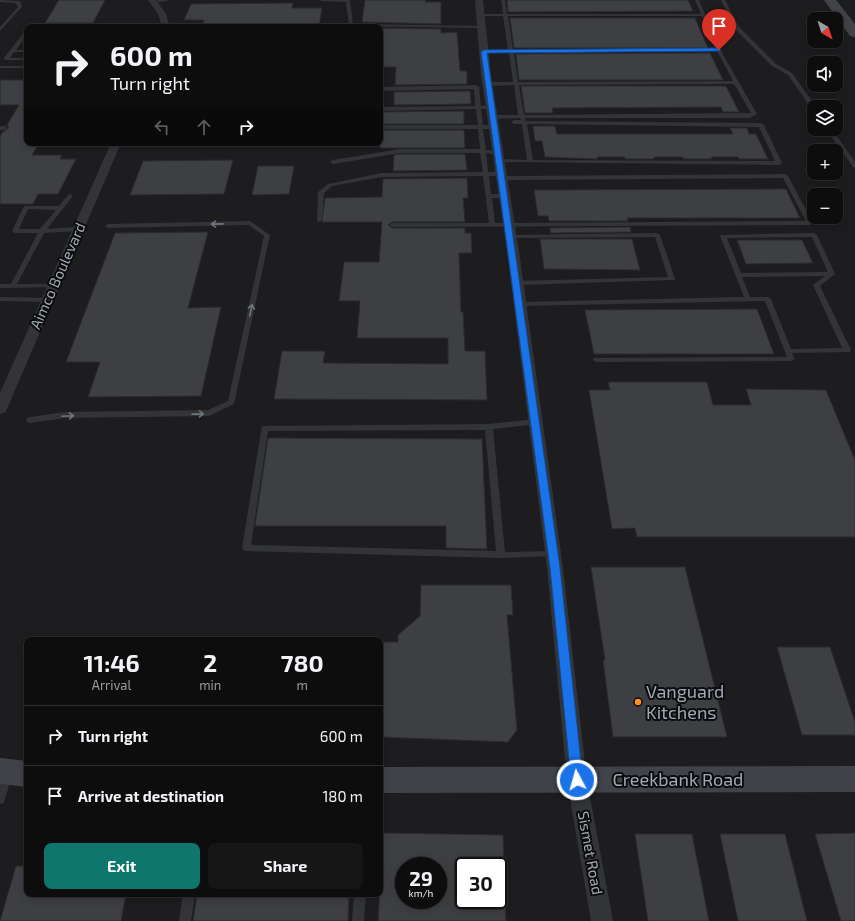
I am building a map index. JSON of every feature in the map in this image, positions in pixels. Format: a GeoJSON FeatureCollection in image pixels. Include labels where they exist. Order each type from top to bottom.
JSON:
{"type":"FeatureCollection","features":[{"type":"Feature","properties":{"kind":"street","name":"Sismet Road"},"geometry":{"type":"LineString","coordinates":[[479,0],[484,52],[484,86],[493,118],[510,230],[553,554],[577,780],[602,921]]}},
{"type":"Feature","properties":{"kind":"street"},"geometry":{"type":"LineString","coordinates":[[830,0],[854,30]]}},
{"type":"Feature","properties":{"kind":"street"},"geometry":{"type":"LineString","coordinates":[[153,1],[162,14],[165,24]]}},
{"type":"Feature","properties":{"kind":"street","name":"Aimco Boulevard"},"geometry":{"type":"LineString","coordinates":[[0,409],[4,391],[48,300],[115,146]]}},
{"type":"Feature","properties":{"kind":"street","name":"Creekbank Road"},"geometry":{"type":"LineString","coordinates":[[383,780],[855,780]]}},
{"type":"Feature","properties":{"kind":"lane"},"geometry":{"type":"LineString","coordinates":[[153,1],[169,0]]}},
{"type":"Feature","properties":{"kind":"lane"},"geometry":{"type":"LineString","coordinates":[[322,0],[348,0],[351,24]]}},
{"type":"Feature","properties":{"kind":"lane"},"geometry":{"type":"LineString","coordinates":[[503,0],[530,161]]}},
{"type":"Feature","properties":{"kind":"lane"},"geometry":{"type":"LineString","coordinates":[[522,119],[750,116],[754,114],[719,50],[697,0]]}},
{"type":"Feature","properties":{"kind":"lane"},"geometry":{"type":"LineString","coordinates":[[723,0],[737,28],[774,65],[790,74],[808,100]]}},
{"type":"Feature","properties":{"kind":"lane"},"geometry":{"type":"LineString","coordinates":[[0,1],[18,2],[20,7],[0,30]]}},
{"type":"Feature","properties":{"kind":"lane"},"geometry":{"type":"LineString","coordinates":[[383,24],[481,21],[506,15],[704,15]]}},
{"type":"Feature","properties":{"kind":"lane"},"geometry":{"type":"LineString","coordinates":[[24,36],[6,59],[24,59]]}},
{"type":"Feature","properties":{"kind":"lane"},"geometry":{"type":"LineString","coordinates":[[484,52],[719,50]]}},
{"type":"Feature","properties":{"kind":"lane"},"geometry":{"type":"LineString","coordinates":[[12,51],[24,51]]}},
{"type":"Feature","properties":{"kind":"lane"},"geometry":{"type":"LineString","coordinates":[[0,67],[24,67]]}},
{"type":"Feature","properties":{"kind":"lane"},"geometry":{"type":"LineString","coordinates":[[475,80],[484,86]]}},
{"type":"Feature","properties":{"kind":"lane"},"geometry":{"type":"LineString","coordinates":[[383,89],[517,84],[736,82]]}},
{"type":"Feature","properties":{"kind":"lane"},"geometry":{"type":"LineString","coordinates":[[383,84],[392,85],[397,88]]}},
{"type":"Feature","properties":{"kind":"lane"},"geometry":{"type":"LineString","coordinates":[[484,86],[478,107],[479,127],[492,225]]}},
{"type":"Feature","properties":{"kind":"lane"},"geometry":{"type":"LineString","coordinates":[[383,104],[394,105],[398,108]]}},
{"type":"Feature","properties":{"kind":"lane"},"geometry":{"type":"LineString","coordinates":[[319,220],[321,192],[330,184],[382,175],[485,174],[500,166],[530,161],[779,163],[762,125],[493,118],[478,107],[383,109]]}},
{"type":"Feature","properties":{"kind":"lane"},"geometry":{"type":"LineString","coordinates":[[383,127],[479,127],[493,118]]}},
{"type":"Feature","properties":{"kind":"lane"},"geometry":{"type":"LineString","coordinates":[[834,136],[855,166]]}},
{"type":"Feature","properties":{"kind":"lane"},"geometry":{"type":"LineString","coordinates":[[333,162],[400,151],[483,150],[500,166],[785,176],[810,223],[510,230]]}},
{"type":"Feature","properties":{"kind":"lane"},"geometry":{"type":"LineString","coordinates":[[12,286],[42,231],[70,196]]}},
{"type":"Feature","properties":{"kind":"lane"},"geometry":{"type":"LineString","coordinates":[[488,196],[504,196]]}},
{"type":"Feature","properties":{"kind":"lane"},"geometry":{"type":"LineString","coordinates":[[61,208],[26,207],[15,231],[78,230]]}},
{"type":"Feature","properties":{"kind":"lane"},"geometry":{"type":"LineString","coordinates":[[30,420],[65,415],[209,413],[231,402],[267,235],[250,223],[108,226]]}},
{"type":"Feature","properties":{"kind":"lane"},"geometry":{"type":"LineString","coordinates":[[392,225],[492,225],[510,230],[657,236],[672,279],[517,283]]}},
{"type":"Feature","properties":{"kind":"lane"},"geometry":{"type":"LineString","coordinates":[[748,300],[723,236],[814,236],[832,274]]}},
{"type":"Feature","properties":{"kind":"lane"},"geometry":{"type":"LineString","coordinates":[[738,275],[832,274]]}},
{"type":"Feature","properties":{"kind":"lane"},"geometry":{"type":"LineString","coordinates":[[788,351],[847,350],[816,285],[832,274]]}},
{"type":"Feature","properties":{"kind":"lane"},"geometry":{"type":"LineString","coordinates":[[0,286],[54,286]]}},
{"type":"Feature","properties":{"kind":"lane"},"geometry":{"type":"LineString","coordinates":[[0,299],[48,300]]}},
{"type":"Feature","properties":{"kind":"lane"},"geometry":{"type":"LineString","coordinates":[[520,304],[768,299],[791,359],[597,360]]}},
{"type":"Feature","properties":{"kind":"lane"},"geometry":{"type":"LineString","coordinates":[[536,422],[489,427],[264,428],[246,548],[553,554]]}},
{"type":"Feature","properties":{"kind":"lane"},"geometry":{"type":"LineString","coordinates":[[489,427],[500,554]]}},
{"type":"Feature","properties":{"kind":"lane"},"geometry":{"type":"LineString","coordinates":[[0,799],[12,773]]}},
{"type":"Feature","properties":{"kind":"lane"},"geometry":{"type":"LineString","coordinates":[[185,921],[189,897]]}},
{"type":"Feature","properties":{"kind":"lane"},"geometry":{"type":"LineString","coordinates":[[358,921],[360,897]]}},
{"type":"Feature","properties":{"kind":"shaded area"},"geometry":{"type":"Polygon","coordinates":[[[0,0],[855,0],[855,921],[0,921],[0,0]]]}},
{"type":"Feature","properties":{"kind":"building"},"geometry":{"type":"Polygon","coordinates":[[[59,0],[105,0],[93,23],[45,23],[59,0]]]}},
{"type":"Feature","properties":{"kind":"building"},"geometry":{"type":"Polygon","coordinates":[[[365,0],[426,0],[425,2],[441,2],[441,24],[362,22],[365,0]]]}},
{"type":"Feature","properties":{"kind":"building"},"geometry":{"type":"Polygon","coordinates":[[[507,0],[688,0],[693,11],[508,12],[507,0]]]}},
{"type":"Feature","properties":{"kind":"building"},"geometry":{"type":"Polygon","coordinates":[[[293,3],[292,8],[322,8],[319,24],[203,24],[204,20],[184,20],[191,4],[293,3]]]}},
{"type":"Feature","properties":{"kind":"building"},"geometry":{"type":"Polygon","coordinates":[[[510,18],[695,18],[708,48],[514,48],[510,18]]]}},
{"type":"Feature","properties":{"kind":"building"},"geometry":{"type":"Polygon","coordinates":[[[383,28],[441,29],[441,33],[457,32],[460,71],[467,71],[467,84],[395,85],[396,67],[383,67],[383,28]]]}},
{"type":"Feature","properties":{"kind":"building"},"geometry":{"type":"Polygon","coordinates":[[[710,53],[723,80],[519,80],[516,54],[710,53]]]}},
{"type":"Feature","properties":{"kind":"building"},"geometry":{"type":"Polygon","coordinates":[[[0,80],[24,80],[24,146],[37,146],[32,155],[62,155],[60,159],[76,159],[58,194],[38,194],[33,204],[0,204],[0,136],[9,128],[7,125],[19,105],[0,105],[0,80]]]}},
{"type":"Feature","properties":{"kind":"building"},"geometry":{"type":"Polygon","coordinates":[[[521,86],[726,86],[739,112],[723,112],[721,107],[552,108],[553,113],[525,113],[521,86]]]}},
{"type":"Feature","properties":{"kind":"building"},"geometry":{"type":"Polygon","coordinates":[[[470,91],[471,104],[394,105],[394,92],[470,91]]]}},
{"type":"Feature","properties":{"kind":"building"},"geometry":{"type":"Polygon","coordinates":[[[464,111],[464,124],[383,124],[383,112],[464,111]]]}},
{"type":"Feature","properties":{"kind":"building"},"geometry":{"type":"Polygon","coordinates":[[[533,126],[555,126],[557,134],[733,134],[730,128],[747,128],[749,134],[756,134],[768,159],[739,159],[738,157],[711,157],[712,159],[654,157],[654,159],[625,159],[625,157],[597,157],[598,159],[545,157],[542,141],[535,141],[533,126]]]}},
{"type":"Feature","properties":{"kind":"building"},"geometry":{"type":"Polygon","coordinates":[[[383,130],[464,130],[465,148],[380,148],[380,146],[383,146],[383,130]]]}},
{"type":"Feature","properties":{"kind":"building"},"geometry":{"type":"Polygon","coordinates":[[[465,154],[467,170],[393,171],[394,155],[465,154]]]}},
{"type":"Feature","properties":{"kind":"building"},"geometry":{"type":"Polygon","coordinates":[[[233,160],[224,194],[130,195],[143,161],[233,160]]]}},
{"type":"Feature","properties":{"kind":"building"},"geometry":{"type":"Polygon","coordinates":[[[258,166],[294,166],[289,194],[252,195],[258,166]]]}},
{"type":"Feature","properties":{"kind":"building"},"geometry":{"type":"Polygon","coordinates":[[[467,178],[468,198],[463,198],[465,222],[392,222],[388,225],[392,228],[465,228],[465,233],[471,233],[472,253],[459,253],[461,312],[463,312],[465,351],[485,351],[487,400],[274,399],[282,351],[325,351],[323,363],[448,364],[448,338],[357,338],[360,301],[339,301],[344,262],[379,262],[382,222],[322,222],[325,198],[382,197],[383,179],[467,178]]]}},
{"type":"Feature","properties":{"kind":"building"},"geometry":{"type":"Polygon","coordinates":[[[786,189],[800,218],[627,218],[628,221],[549,221],[548,216],[538,216],[534,190],[786,189]]]}},
{"type":"Feature","properties":{"kind":"building"},"geometry":{"type":"Polygon","coordinates":[[[630,227],[631,232],[551,233],[550,228],[630,227]]]}},
{"type":"Feature","properties":{"kind":"building"},"geometry":{"type":"Polygon","coordinates":[[[208,232],[188,308],[221,307],[201,396],[88,397],[100,362],[66,362],[115,233],[208,232]]]}},
{"type":"Feature","properties":{"kind":"building"},"geometry":{"type":"Polygon","coordinates":[[[540,239],[632,239],[640,270],[544,269],[540,239]]]}},
{"type":"Feature","properties":{"kind":"building"},"geometry":{"type":"Polygon","coordinates":[[[737,240],[802,240],[813,263],[746,264],[737,240]]]}},
{"type":"Feature","properties":{"kind":"building"},"geometry":{"type":"Polygon","coordinates":[[[757,309],[774,354],[594,354],[585,310],[757,309]]]}},
{"type":"Feature","properties":{"kind":"building"},"geometry":{"type":"Polygon","coordinates":[[[608,382],[707,382],[713,405],[751,405],[746,389],[826,390],[855,460],[855,537],[637,537],[635,528],[612,529],[589,390],[610,390],[608,382]]]}},
{"type":"Feature","properties":{"kind":"building"},"geometry":{"type":"Polygon","coordinates":[[[268,438],[482,439],[487,549],[446,548],[446,526],[255,526],[268,438]]]}},
{"type":"Feature","properties":{"kind":"building"},"geometry":{"type":"Polygon","coordinates":[[[591,567],[685,567],[727,737],[613,737],[603,660],[605,660],[591,567]]]}},
{"type":"Feature","properties":{"kind":"building"},"geometry":{"type":"Polygon","coordinates":[[[421,585],[511,585],[513,615],[507,615],[517,730],[508,742],[383,737],[383,642],[398,642],[398,635],[420,616],[421,585]]]}},
{"type":"Feature","properties":{"kind":"building"},"geometry":{"type":"Polygon","coordinates":[[[777,647],[830,647],[855,722],[855,735],[802,735],[777,647]]]}},
{"type":"Feature","properties":{"kind":"building"},"geometry":{"type":"Polygon","coordinates":[[[383,833],[503,835],[504,857],[455,857],[455,909],[505,909],[506,921],[378,921],[379,897],[383,897],[383,833]]]}},
{"type":"Feature","properties":{"kind":"building"},"geometry":{"type":"Polygon","coordinates":[[[855,833],[855,921],[841,921],[815,834],[855,833]]]}},
{"type":"Feature","properties":{"kind":"building"},"geometry":{"type":"Polygon","coordinates":[[[635,834],[692,834],[709,921],[648,921],[635,834]]]}},
{"type":"Feature","properties":{"kind":"building"},"geometry":{"type":"Polygon","coordinates":[[[720,834],[785,834],[807,921],[738,921],[720,834]]]}},
{"type":"Feature","properties":{"kind":"building"},"geometry":{"type":"Polygon","coordinates":[[[16,866],[24,866],[24,897],[125,897],[121,921],[0,921],[16,866]]]}},
{"type":"Feature","properties":{"kind":"building"},"geometry":{"type":"Polygon","coordinates":[[[197,897],[349,897],[348,921],[193,921],[197,897]]]}},
{"type":"Feature","properties":{"kind":"place","name":"Vanguard Kitchens"},"geometry":{"type":"Point","coordinates":[638,702]}},
{"type":"Feature","properties":{"kind":"route"},"geometry":{"type":"LineString","coordinates":[[577,780],[555,568],[517,283],[486,75],[484,52],[719,50]]}}]}
